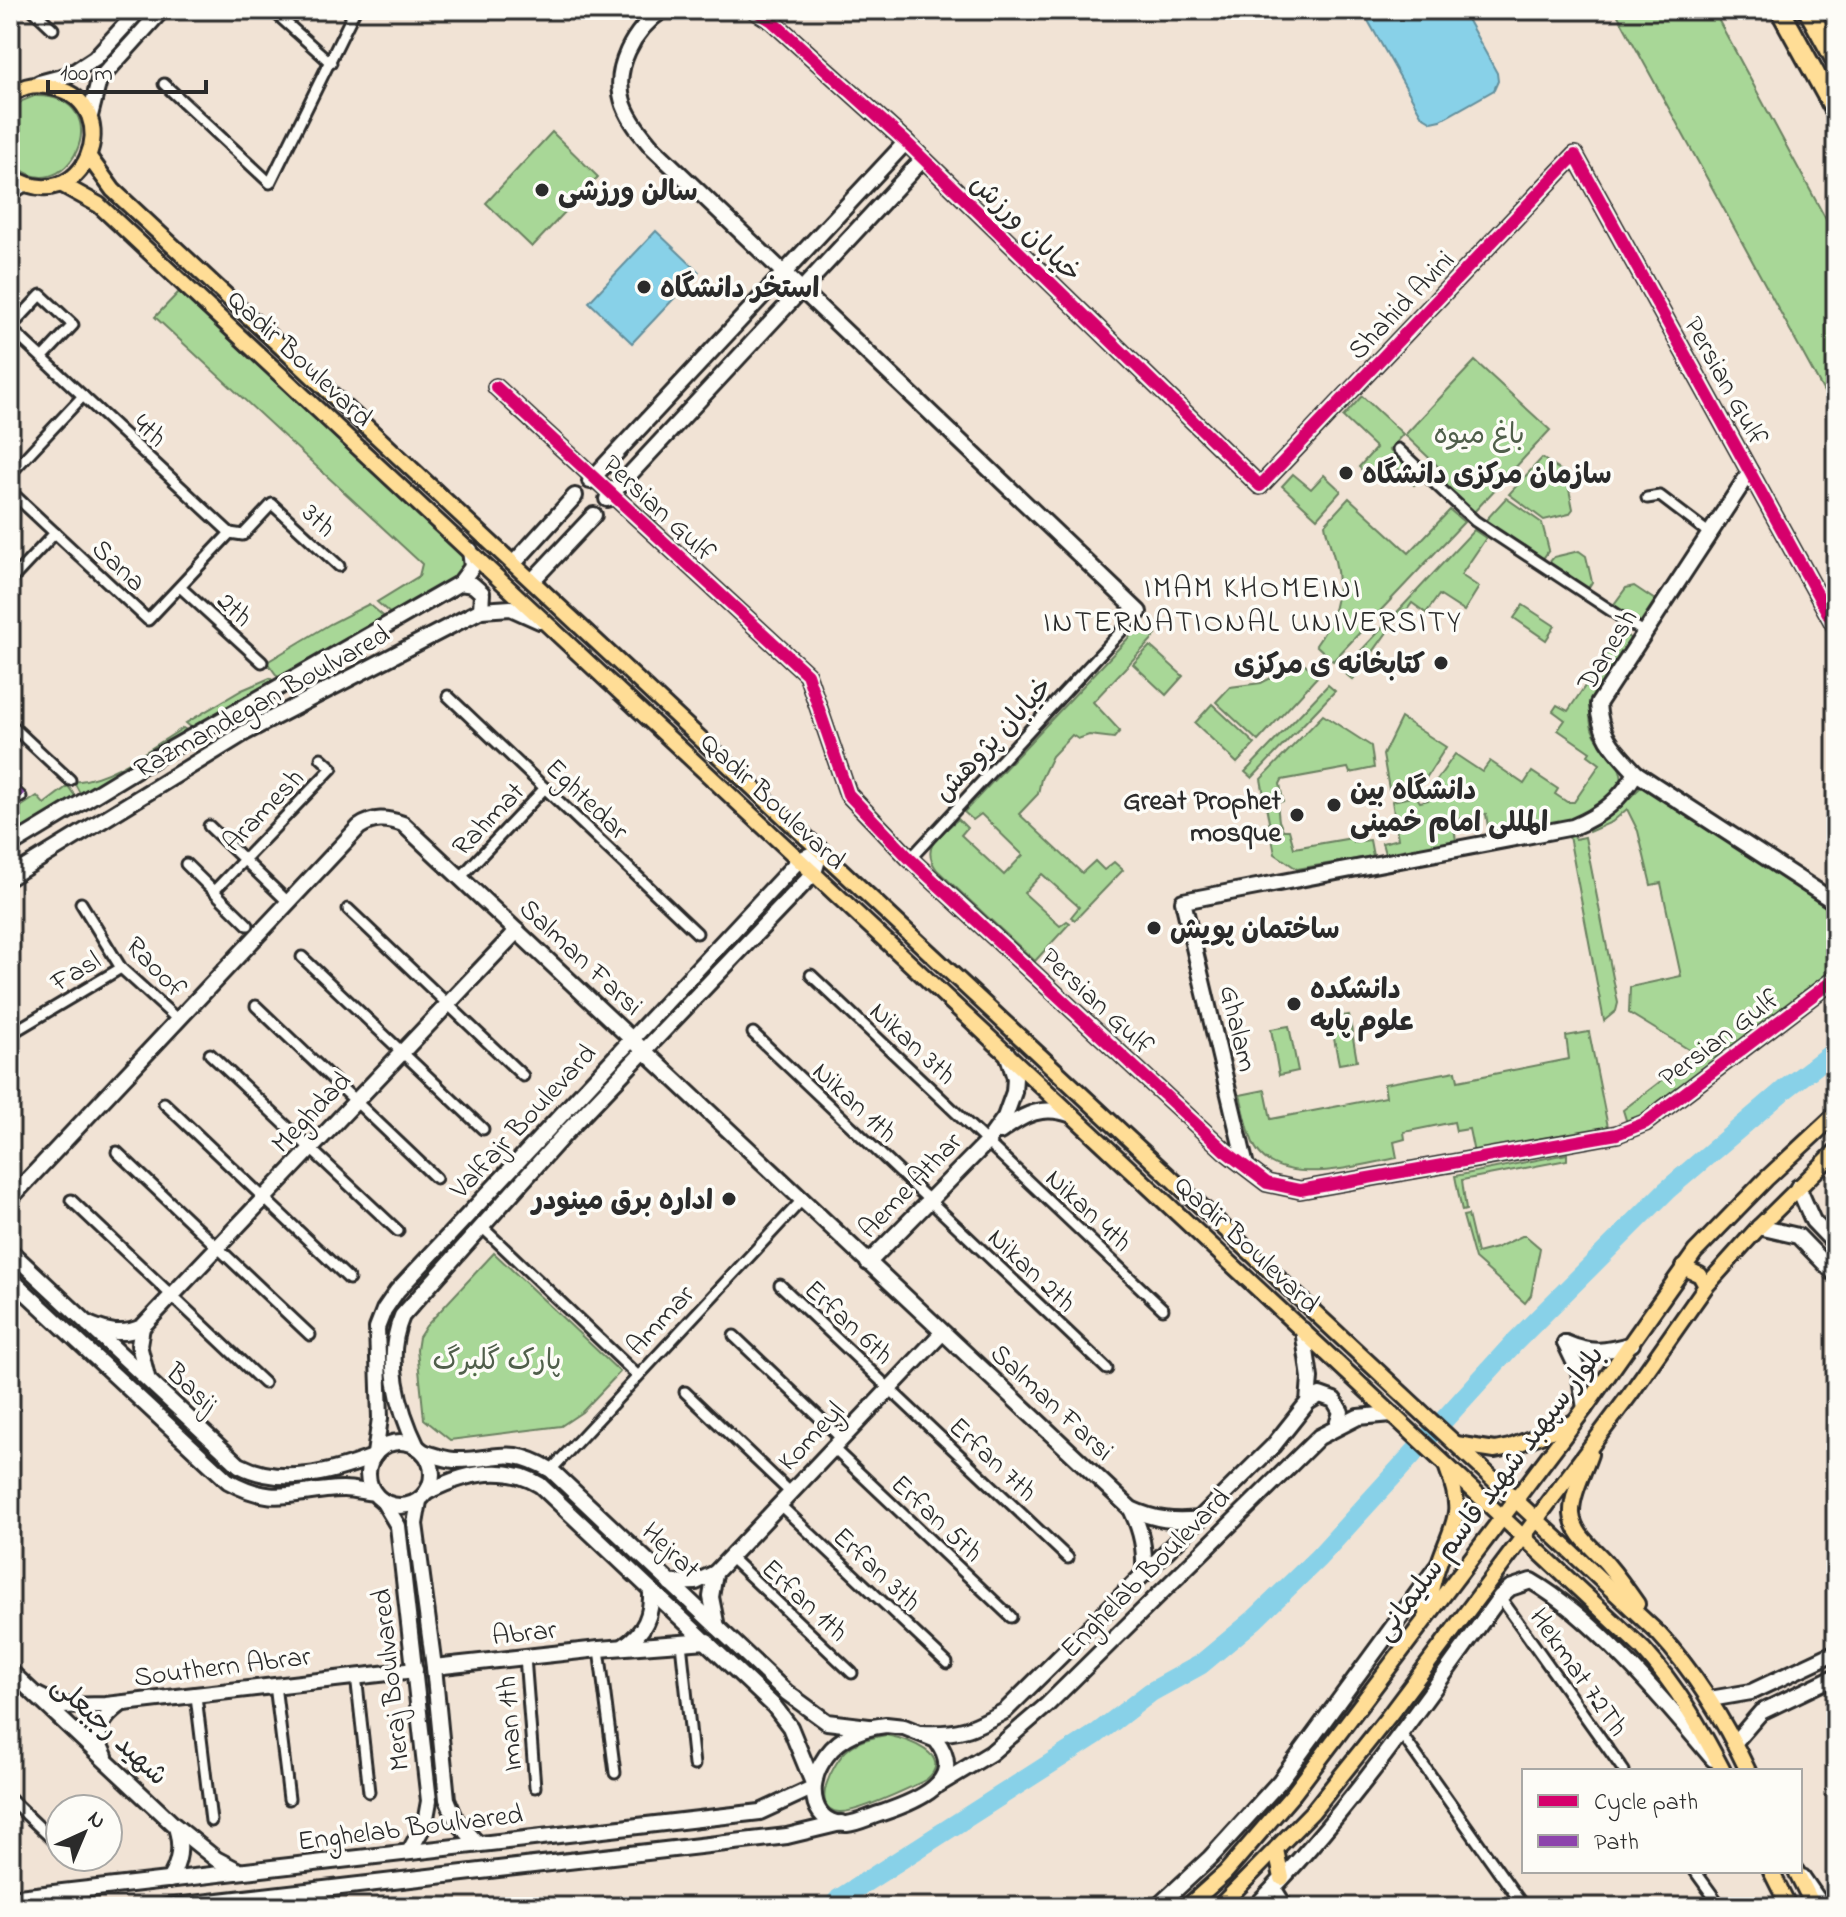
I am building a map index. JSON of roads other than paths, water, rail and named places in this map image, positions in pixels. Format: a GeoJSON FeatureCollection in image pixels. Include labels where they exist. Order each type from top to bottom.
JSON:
{"type":"FeatureCollection","features":[{"type":"Feature","properties":{"kind":"highway"},"geometry":{"type":"LineString","coordinates":[[1780,10],[1836,112]]}},
{"type":"Feature","properties":{"kind":"highway"},"geometry":{"type":"LineString","coordinates":[[1808,10],[1836,61]]}},
{"type":"Feature","properties":{"kind":"main road"},"geometry":{"type":"LineString","coordinates":[[13,89],[39,83],[70,91],[90,116],[94,136],[89,157],[78,173],[61,184],[42,187],[17,180]]}},
{"type":"Feature","properties":{"kind":"main road","name":"Qadir Boulevard"},"geometry":{"type":"LineString","coordinates":[[89,157],[113,190],[1659,1634]]}},
{"type":"Feature","properties":{"kind":"main road","name":"Qadir Boulevard"},"geometry":{"type":"LineString","coordinates":[[61,184],[99,205],[1643,1649],[1669,1678],[1691,1710],[1722,1769]]}},
{"type":"Feature","properties":{"kind":"main road","name":"بلوار سپهبد شهید قاسم سلیمانی"},"geometry":{"type":"LineString","coordinates":[[1187,1907],[1225,1873],[1294,1793],[1585,1408],[1683,1267],[1766,1179],[1836,1114]]}},
{"type":"Feature","properties":{"kind":"main road","name":"بلوار سپهبد شهید قاسم سلیمانی"},"geometry":{"type":"LineString","coordinates":[[1219,1907],[1313,1811],[1388,1717],[1631,1393],[1706,1286],[1759,1227],[1836,1151]]}},
{"type":"Feature","properties":{"kind":"main road"},"geometry":{"type":"LineString","coordinates":[[1711,1235],[1714,1250],[1732,1256]]}},
{"type":"Feature","properties":{"kind":"main road"},"geometry":{"type":"LineString","coordinates":[[1683,1267],[1700,1275],[1706,1286]]}},
{"type":"Feature","properties":{"kind":"main road"},"geometry":{"type":"LineString","coordinates":[[1456,1444],[1495,1450],[1574,1422]]}},
{"type":"Feature","properties":{"kind":"main road"},"geometry":{"type":"LineString","coordinates":[[1594,1440],[1573,1502],[1572,1514],[1576,1526],[1659,1634],[1687,1664],[1735,1742],[1747,1769]]}},
{"type":"Feature","properties":{"kind":"main road"},"geometry":{"type":"LineString","coordinates":[[1424,1618],[1458,1512],[1457,1498],[1444,1463]]}},
{"type":"Feature","properties":{"kind":"main road"},"geometry":{"type":"LineString","coordinates":[[1474,1492],[1482,1493],[1490,1487],[1492,1481],[1489,1475]]}},
{"type":"Feature","properties":{"kind":"main road"},"geometry":{"type":"LineString","coordinates":[[1548,1562],[1539,1547],[1542,1539],[1552,1536],[1563,1543]]}},
{"type":"Feature","properties":{"kind":"main road"},"geometry":{"type":"LineString","coordinates":[[1276,1850],[1278,1882]]}},
{"type":"Feature","properties":{"kind":"main road"},"geometry":{"type":"LineString","coordinates":[[1772,1873],[1789,1907]]}},
{"type":"Feature","properties":{"kind":"main road"},"geometry":{"type":"LineString","coordinates":[[1799,1873],[1814,1907]]}},
{"type":"Feature","properties":{"kind":"street"},"geometry":{"type":"LineString","coordinates":[[33,10],[53,29]]}},
{"type":"Feature","properties":{"kind":"street"},"geometry":{"type":"LineString","coordinates":[[39,83],[69,75],[95,58],[139,10]]}},
{"type":"Feature","properties":{"kind":"street"},"geometry":{"type":"LineString","coordinates":[[90,116],[99,80],[162,10]]}},
{"type":"Feature","properties":{"kind":"street"},"geometry":{"type":"LineString","coordinates":[[272,10],[331,63]]}},
{"type":"Feature","properties":{"kind":"street"},"geometry":{"type":"LineString","coordinates":[[164,84],[270,183],[355,10]]}},
{"type":"Feature","properties":{"kind":"street"},"geometry":{"type":"LineString","coordinates":[[663,10],[640,28],[627,53],[622,73],[622,101],[633,125],[652,147],[1139,612]]}},
{"type":"Feature","properties":{"kind":"street","name":"خیابان ورزش"},"geometry":{"type":"LineString","coordinates":[[754,10],[772,21],[906,142],[1260,486]]}},
{"type":"Feature","properties":{"kind":"street"},"geometry":{"type":"LineString","coordinates":[[592,479],[906,142]]}},
{"type":"Feature","properties":{"kind":"street","name":"Persian Gulf"},"geometry":{"type":"LineString","coordinates":[[1575,155],[1836,628]]}},
{"type":"Feature","properties":{"kind":"street","name":"Shahid Avini"},"geometry":{"type":"LineString","coordinates":[[1260,486],[1575,155]]}},
{"type":"Feature","properties":{"kind":"street"},"geometry":{"type":"LineString","coordinates":[[609,497],[923,159]]}},
{"type":"Feature","properties":{"kind":"street"},"geometry":{"type":"LineString","coordinates":[[10,193],[17,180]]}},
{"type":"Feature","properties":{"kind":"street","name":"4th"},"geometry":{"type":"LineString","coordinates":[[42,358],[73,325],[41,295],[10,328],[42,358],[230,533]]}},
{"type":"Feature","properties":{"kind":"street"},"geometry":{"type":"LineString","coordinates":[[232,329],[246,314]]}},
{"type":"Feature","properties":{"kind":"street","name":"Persian Gulf"},"geometry":{"type":"LineString","coordinates":[[496,387],[609,497],[807,674],[848,794],[910,859],[1225,1151],[1267,1183],[1300,1190],[1617,1134],[1645,1123],[1836,978]]}},
{"type":"Feature","properties":{"kind":"street"},"geometry":{"type":"LineString","coordinates":[[10,474],[83,396]]}},
{"type":"Feature","properties":{"kind":"street"},"geometry":{"type":"LineString","coordinates":[[1398,449],[1475,521],[1645,633]]}},
{"type":"Feature","properties":{"kind":"street","name":"Danesh"},"geometry":{"type":"LineString","coordinates":[[1750,472],[1598,704],[1599,724],[1610,744],[1636,773],[1836,903]]}},
{"type":"Feature","properties":{"kind":"street","name":"Sana"},"geometry":{"type":"LineString","coordinates":[[10,491],[148,620],[230,533],[243,535],[272,504]]}},
{"type":"Feature","properties":{"kind":"street"},"geometry":{"type":"LineString","coordinates":[[514,563],[575,496]]}},
{"type":"Feature","properties":{"kind":"street"},"geometry":{"type":"LineString","coordinates":[[1647,498],[1660,496],[1710,534]]}},
{"type":"Feature","properties":{"kind":"street","name":"3th"},"geometry":{"type":"LineString","coordinates":[[272,504],[339,566]]}},
{"type":"Feature","properties":{"kind":"street"},"geometry":{"type":"LineString","coordinates":[[533,580],[594,515]]}},
{"type":"Feature","properties":{"kind":"street"},"geometry":{"type":"LineString","coordinates":[[10,581],[55,533]]}},
{"type":"Feature","properties":{"kind":"street"},"geometry":{"type":"LineString","coordinates":[[470,550],[472,567],[460,583],[473,585],[482,593],[481,610],[511,608],[546,624]]}},
{"type":"Feature","properties":{"kind":"street","name":"Razmandegan Boulvared"},"geometry":{"type":"LineString","coordinates":[[10,846],[150,761],[460,583]]}},
{"type":"Feature","properties":{"kind":"street","name":"2th"},"geometry":{"type":"LineString","coordinates":[[180,587],[262,662]]}},
{"type":"Feature","properties":{"kind":"street","name":"Razmandegan Boulvared"},"geometry":{"type":"LineString","coordinates":[[10,877],[246,732],[481,610]]}},
{"type":"Feature","properties":{"kind":"street","name":"خیابان پژوهش"},"geometry":{"type":"LineString","coordinates":[[910,859],[1139,612]]}},
{"type":"Feature","properties":{"kind":"street","name":"Eghtedar"},"geometry":{"type":"LineString","coordinates":[[448,696],[697,933]]}},
{"type":"Feature","properties":{"kind":"street"},"geometry":{"type":"LineString","coordinates":[[10,724],[70,780]]}},
{"type":"Feature","properties":{"kind":"street","name":"Aramesh"},"geometry":{"type":"LineString","coordinates":[[214,891],[332,768],[321,758]]}},
{"type":"Feature","properties":{"kind":"street","name":"Ghalam"},"geometry":{"type":"LineString","coordinates":[[1246,1166],[1183,901],[1573,827],[1594,819],[1611,806],[1636,773]]}},
{"type":"Feature","properties":{"kind":"street"},"geometry":{"type":"LineString","coordinates":[[10,787],[21,797]]}},
{"type":"Feature","properties":{"kind":"street","name":"Rahmat"},"geometry":{"type":"LineString","coordinates":[[460,878],[545,788]]}},
{"type":"Feature","properties":{"kind":"street","name":"Salman Farsi"},"geometry":{"type":"LineString","coordinates":[[10,1199],[359,827],[368,821],[391,819],[403,824],[1131,1509],[1141,1528],[1145,1549],[1144,1574]]}},
{"type":"Feature","properties":{"kind":"street"},"geometry":{"type":"LineString","coordinates":[[209,826],[288,902]]}},
{"type":"Feature","properties":{"kind":"street"},"geometry":{"type":"LineString","coordinates":[[799,860],[821,850]]}},
{"type":"Feature","properties":{"kind":"street"},"geometry":{"type":"LineString","coordinates":[[814,873],[821,850]]}},
{"type":"Feature","properties":{"kind":"street","name":"Valfajr Boulevard"},"geometry":{"type":"LineString","coordinates":[[374,1456],[380,1418],[377,1328],[384,1310],[408,1280],[799,860]]}},
{"type":"Feature","properties":{"kind":"street"},"geometry":{"type":"LineString","coordinates":[[186,864],[248,925]]}},
{"type":"Feature","properties":{"kind":"street","name":"Valfajr Boulevard"},"geometry":{"type":"LineString","coordinates":[[420,1450],[404,1420],[393,1362],[396,1329],[412,1302],[562,1137],[814,873]]}},
{"type":"Feature","properties":{"kind":"street","name":"Raoof"},"geometry":{"type":"LineString","coordinates":[[81,903],[121,968],[177,1019]]}},
{"type":"Feature","properties":{"kind":"street"},"geometry":{"type":"LineString","coordinates":[[348,909],[523,1076]]}},
{"type":"Feature","properties":{"kind":"street","name":"Meghdad"},"geometry":{"type":"LineString","coordinates":[[142,1327],[517,931]]}},
{"type":"Feature","properties":{"kind":"street"},"geometry":{"type":"LineString","coordinates":[[302,957],[483,1129]]}},
{"type":"Feature","properties":{"kind":"street","name":"Fasl"},"geometry":{"type":"LineString","coordinates":[[10,1034],[121,968]]}},
{"type":"Feature","properties":{"kind":"street","name":"Nikan 3th"},"geometry":{"type":"LineString","coordinates":[[811,975],[987,1142]]}},
{"type":"Feature","properties":{"kind":"street"},"geometry":{"type":"LineString","coordinates":[[256,1006],[436,1178]]}},
{"type":"Feature","properties":{"kind":"street","name":"Nikan 1th"},"geometry":{"type":"LineString","coordinates":[[753,1033],[929,1200]]}},
{"type":"Feature","properties":{"kind":"street","name":"Aeme Athar"},"geometry":{"type":"LineString","coordinates":[[987,1142],[1005,1117],[1014,1092],[1015,1078],[1007,1053]]}},
{"type":"Feature","properties":{"kind":"street"},"geometry":{"type":"LineString","coordinates":[[210,1054],[398,1231]]}},
{"type":"Feature","properties":{"kind":"street"},"geometry":{"type":"LineString","coordinates":[[164,1103],[349,1279]]}},
{"type":"Feature","properties":{"kind":"street","name":"Aeme Athar"},"geometry":{"type":"LineString","coordinates":[[868,1263],[987,1142],[1024,1115],[1049,1109],[1073,1115]]}},
{"type":"Feature","properties":{"kind":"street","name":"Nikan 4th"},"geometry":{"type":"LineString","coordinates":[[987,1142],[1163,1309]]}},
{"type":"Feature","properties":{"kind":"street"},"geometry":{"type":"LineString","coordinates":[[117,1152],[310,1335]]}},
{"type":"Feature","properties":{"kind":"street"},"geometry":{"type":"LineString","coordinates":[[1798,1187],[1813,1221],[1836,1245]]}},
{"type":"Feature","properties":{"kind":"street"},"geometry":{"type":"LineString","coordinates":[[71,1200],[264,1383]]}},
{"type":"Feature","properties":{"kind":"street","name":"Ammar"},"geometry":{"type":"LineString","coordinates":[[551,1470],[802,1200]]}},
{"type":"Feature","properties":{"kind":"street","name":"Nikan 2th"},"geometry":{"type":"LineString","coordinates":[[929,1200],[1107,1369]]}},
{"type":"Feature","properties":{"kind":"street"},"geometry":{"type":"LineString","coordinates":[[1813,1221],[1798,1217],[1793,1226],[1798,1236],[1836,1275]]}},
{"type":"Feature","properties":{"kind":"street"},"geometry":{"type":"LineString","coordinates":[[482,1227],[637,1375]]}},
{"type":"Feature","properties":{"kind":"street"},"geometry":{"type":"LineString","coordinates":[[1759,1227],[1798,1236]]}},
{"type":"Feature","properties":{"kind":"street","name":"Basij"},"geometry":{"type":"LineString","coordinates":[[10,1251],[239,1465],[253,1472],[283,1478],[340,1470],[374,1456]]}},
{"type":"Feature","properties":{"kind":"street","name":"Basij"},"geometry":{"type":"LineString","coordinates":[[10,1278],[228,1481],[264,1496],[284,1497],[343,1489],[378,1497]]}},
{"type":"Feature","properties":{"kind":"street","name":"Erfan 6th"},"geometry":{"type":"LineString","coordinates":[[780,1285],[889,1389]]}},
{"type":"Feature","properties":{"kind":"street"},"geometry":{"type":"LineString","coordinates":[[88,1324],[120,1333],[142,1327],[139,1345],[148,1380]]}},
{"type":"Feature","properties":{"kind":"street"},"geometry":{"type":"LineString","coordinates":[[1303,1330],[1309,1368],[1308,1402]]}},
{"type":"Feature","properties":{"kind":"street","name":"Komeyl"},"geometry":{"type":"LineString","coordinates":[[715,1573],[942,1333]]}},
{"type":"Feature","properties":{"kind":"street","name":"Erfan 5th"},"geometry":{"type":"LineString","coordinates":[[734,1336],[1011,1617]]}},
{"type":"Feature","properties":{"kind":"street"},"geometry":{"type":"LineString","coordinates":[[1585,1408],[1579,1372],[1565,1343],[1584,1351],[1607,1351],[1632,1344]]}},
{"type":"Feature","properties":{"kind":"street","name":"Erfan 7th"},"geometry":{"type":"LineString","coordinates":[[889,1389],[1068,1558]]}},
{"type":"Feature","properties":{"kind":"street"},"geometry":{"type":"LineString","coordinates":[[685,1392],[791,1493]]}},
{"type":"Feature","properties":{"kind":"street"},"geometry":{"type":"LineString","coordinates":[[1308,1402],[1320,1395],[1334,1400],[1341,1412],[1337,1425]]}},
{"type":"Feature","properties":{"kind":"street","name":"Enghelab Boulevard"},"geometry":{"type":"LineString","coordinates":[[921,1733],[950,1734],[976,1727],[1005,1711],[1273,1446],[1308,1402]]}},
{"type":"Feature","properties":{"kind":"street","name":"Enghelab Boulevard"},"geometry":{"type":"LineString","coordinates":[[938,1785],[991,1753],[1047,1705],[1319,1437],[1337,1425],[1358,1417],[1392,1414]]}},
{"type":"Feature","properties":{"kind":"street"},"geometry":{"type":"LineString","coordinates":[[402,1442],[420,1450],[432,1471],[423,1496],[407,1506],[395,1506],[378,1497],[369,1482],[368,1469],[374,1456],[387,1445],[402,1442]]}},
{"type":"Feature","properties":{"kind":"street","name":"Hejrat"},"geometry":{"type":"LineString","coordinates":[[420,1450],[453,1460],[518,1455],[551,1470],[808,1710],[827,1722],[869,1727]]}},
{"type":"Feature","properties":{"kind":"street"},"geometry":{"type":"LineString","coordinates":[[540,1485],[551,1470]]}},
{"type":"Feature","properties":{"kind":"street","name":"Hejrat"},"geometry":{"type":"LineString","coordinates":[[423,1496],[455,1478],[501,1472],[514,1473],[540,1485],[774,1706],[790,1727],[812,1786]]}},
{"type":"Feature","properties":{"kind":"street","name":"Meraj Boulvared"},"geometry":{"type":"LineString","coordinates":[[423,1496],[415,1524],[447,1799],[456,1820],[478,1844]]}},
{"type":"Feature","properties":{"kind":"street","name":"Meraj Boulvared"},"geometry":{"type":"LineString","coordinates":[[378,1497],[398,1526],[429,1801],[425,1823],[409,1852]]}},
{"type":"Feature","properties":{"kind":"street","name":"Erfan 3th"},"geometry":{"type":"LineString","coordinates":[[780,1505],[947,1663]]}},
{"type":"Feature","properties":{"kind":"street","name":"Salman Farsi"},"geometry":{"type":"LineString","coordinates":[[1131,1509],[1152,1518],[1176,1521],[1200,1519]]}},
{"type":"Feature","properties":{"kind":"street","name":"Erfan 1th"},"geometry":{"type":"LineString","coordinates":[[730,1557],[852,1673]]}},
{"type":"Feature","properties":{"kind":"street"},"geometry":{"type":"LineString","coordinates":[[1157,1907],[1210,1858],[1280,1781],[1439,1564]]}},
{"type":"Feature","properties":{"kind":"street"},"geometry":{"type":"LineString","coordinates":[[670,1583],[696,1582],[715,1573]]}},
{"type":"Feature","properties":{"kind":"street"},"geometry":{"type":"LineString","coordinates":[[715,1573],[711,1597],[717,1627]]}},
{"type":"Feature","properties":{"kind":"street"},"geometry":{"type":"LineString","coordinates":[[1256,1906],[1330,1826],[1402,1735],[1505,1592],[1531,1581],[1547,1590],[1584,1621],[1686,1726],[1721,1769]]}},
{"type":"Feature","properties":{"kind":"street"},"geometry":{"type":"LineString","coordinates":[[620,1648],[635,1639],[646,1625],[652,1608],[651,1591]]}},
{"type":"Feature","properties":{"kind":"street","name":"Hekmat 72Th"},"geometry":{"type":"LineString","coordinates":[[1505,1592],[1623,1769]]}},
{"type":"Feature","properties":{"kind":"street","name":"Abrar"},"geometry":{"type":"LineString","coordinates":[[434,1667],[707,1641]]}},
{"type":"Feature","properties":{"kind":"street"},"geometry":{"type":"LineString","coordinates":[[681,1643],[694,1765]]}},
{"type":"Feature","properties":{"kind":"street"},"geometry":{"type":"LineString","coordinates":[[599,1649],[615,1773]]}},
{"type":"Feature","properties":{"kind":"street"},"geometry":{"type":"LineString","coordinates":[[1710,1699],[1751,1692],[1829,1655],[1834,1677],[1761,1712],[1735,1742]]}},
{"type":"Feature","properties":{"kind":"street","name":"Iman 1th"},"geometry":{"type":"LineString","coordinates":[[525,1657],[535,1787]]}},
{"type":"Feature","properties":{"kind":"street","name":"Southern Abrar"},"geometry":{"type":"LineString","coordinates":[[37,1695],[59,1706],[97,1706],[415,1670]]}},
{"type":"Feature","properties":{"kind":"street","name":"شهید رجبعلی"},"geometry":{"type":"LineString","coordinates":[[10,1671],[175,1826],[216,1859],[239,1871]]}},
{"type":"Feature","properties":{"kind":"street"},"geometry":{"type":"LineString","coordinates":[[356,1675],[369,1792]]}},
{"type":"Feature","properties":{"kind":"street"},"geometry":{"type":"LineString","coordinates":[[275,1685],[289,1799]]}},
{"type":"Feature","properties":{"kind":"street"},"geometry":{"type":"LineString","coordinates":[[196,1696],[211,1821]]}},
{"type":"Feature","properties":{"kind":"street"},"geometry":{"type":"LineString","coordinates":[[110,1764],[98,1744],[99,1729],[109,1713],[125,1702]]}},
{"type":"Feature","properties":{"kind":"street"},"geometry":{"type":"LineString","coordinates":[[886,1725],[904,1727],[936,1740],[944,1754],[945,1771],[938,1785],[892,1809],[850,1824],[841,1823],[820,1811],[813,1797],[812,1786],[825,1757],[837,1743],[852,1733],[886,1725]]}},
{"type":"Feature","properties":{"kind":"street"},"geometry":{"type":"LineString","coordinates":[[1402,1735],[1524,1907]]}},
{"type":"Feature","properties":{"kind":"street","name":"Enghelab Boulvared"},"geometry":{"type":"LineString","coordinates":[[10,1898],[760,1812],[812,1786]]}},
{"type":"Feature","properties":{"kind":"street"},"geometry":{"type":"LineString","coordinates":[[10,1799],[44,1831]]}},
{"type":"Feature","properties":{"kind":"street"},"geometry":{"type":"LineString","coordinates":[[429,1801],[438,1803],[447,1799]]}},
{"type":"Feature","properties":{"kind":"street","name":"Enghelab Boulvared"},"geometry":{"type":"LineString","coordinates":[[166,1907],[787,1836],[841,1823]]}},
{"type":"Feature","properties":{"kind":"street","name":"شهید رجبعلی"},"geometry":{"type":"LineString","coordinates":[[169,1880],[179,1860],[175,1826]]}},
{"type":"Feature","properties":{"kind":"street"},"geometry":{"type":"LineString","coordinates":[[1696,1873],[1721,1907]]}},
{"type":"Feature","properties":{"kind":"street"},"geometry":{"type":"LineString","coordinates":[[1800,1873],[1826,1907]]}},
{"type":"Feature","properties":{"kind":"street"},"geometry":{"type":"LineString","coordinates":[[1278,1882],[1288,1907]]}},
{"type":"Feature","properties":{"kind":"water"},"geometry":{"type":"Polygon","coordinates":[[[1362,10],[1462,10],[1497,73],[1494,90],[1441,120],[1432,122],[1422,116],[1362,10]]]}},
{"type":"Feature","properties":{"kind":"water","name":"استخر دانشگاه"},"geometry":{"type":"Polygon","coordinates":[[[656,231],[699,272],[632,343],[589,302],[656,231]]]}},
{"type":"Feature","properties":{"kind":"waterway"},"geometry":{"type":"LineString","coordinates":[[832,1907],[839,1899],[1095,1735],[1151,1692],[1200,1665],[1254,1620],[1318,1558],[1514,1343],[1667,1190],[1836,1050]]}},
{"type":"Feature","properties":{"kind":"place","name":"سالن ورزشی"},"geometry":{"type":"Point","coordinates":[542,190]}},
{"type":"Feature","properties":{"kind":"place","name":"استخر دانشگاه"},"geometry":{"type":"Point","coordinates":[644,287]}},
{"type":"Feature","properties":{"kind":"place","name":"سازمان مرکزی دانشگاه"},"geometry":{"type":"Point","coordinates":[1346,473]}},
{"type":"Feature","properties":{"kind":"place","name":"کتابخانه ی مرکزی"},"geometry":{"type":"Point","coordinates":[1441,663]}},
{"type":"Feature","properties":{"kind":"place","name":"دانشگاه بین المللی امام خمینی"},"geometry":{"type":"Point","coordinates":[1334,805]}},
{"type":"Feature","properties":{"kind":"place","name":"Great Prophet mosque"},"geometry":{"type":"Point","coordinates":[1297,815]}},
{"type":"Feature","properties":{"kind":"place","name":"ساختمان پویش"},"geometry":{"type":"Point","coordinates":[1154,928]}},
{"type":"Feature","properties":{"kind":"place","name":"دانشکده علوم پایه"},"geometry":{"type":"Point","coordinates":[1294,1004]}},
{"type":"Feature","properties":{"kind":"place","name":"اداره برق مینودر"},"geometry":{"type":"Point","coordinates":[729,1199]}},
{"type":"Feature","properties":{"kind":"district","name":"IMAM KHOMEINI INTERNATIONAL UNIVERSITY"},"geometry":{"type":"Point","coordinates":[1253,604]}},
{"type":"Feature","properties":{"kind":"park label","name":"باغ میوه"},"geometry":{"type":"Point","coordinates":[1479,433]}},
{"type":"Feature","properties":{"kind":"park label","name":"پارک گلبرگ"},"geometry":{"type":"Point","coordinates":[497,1359]}}]}
